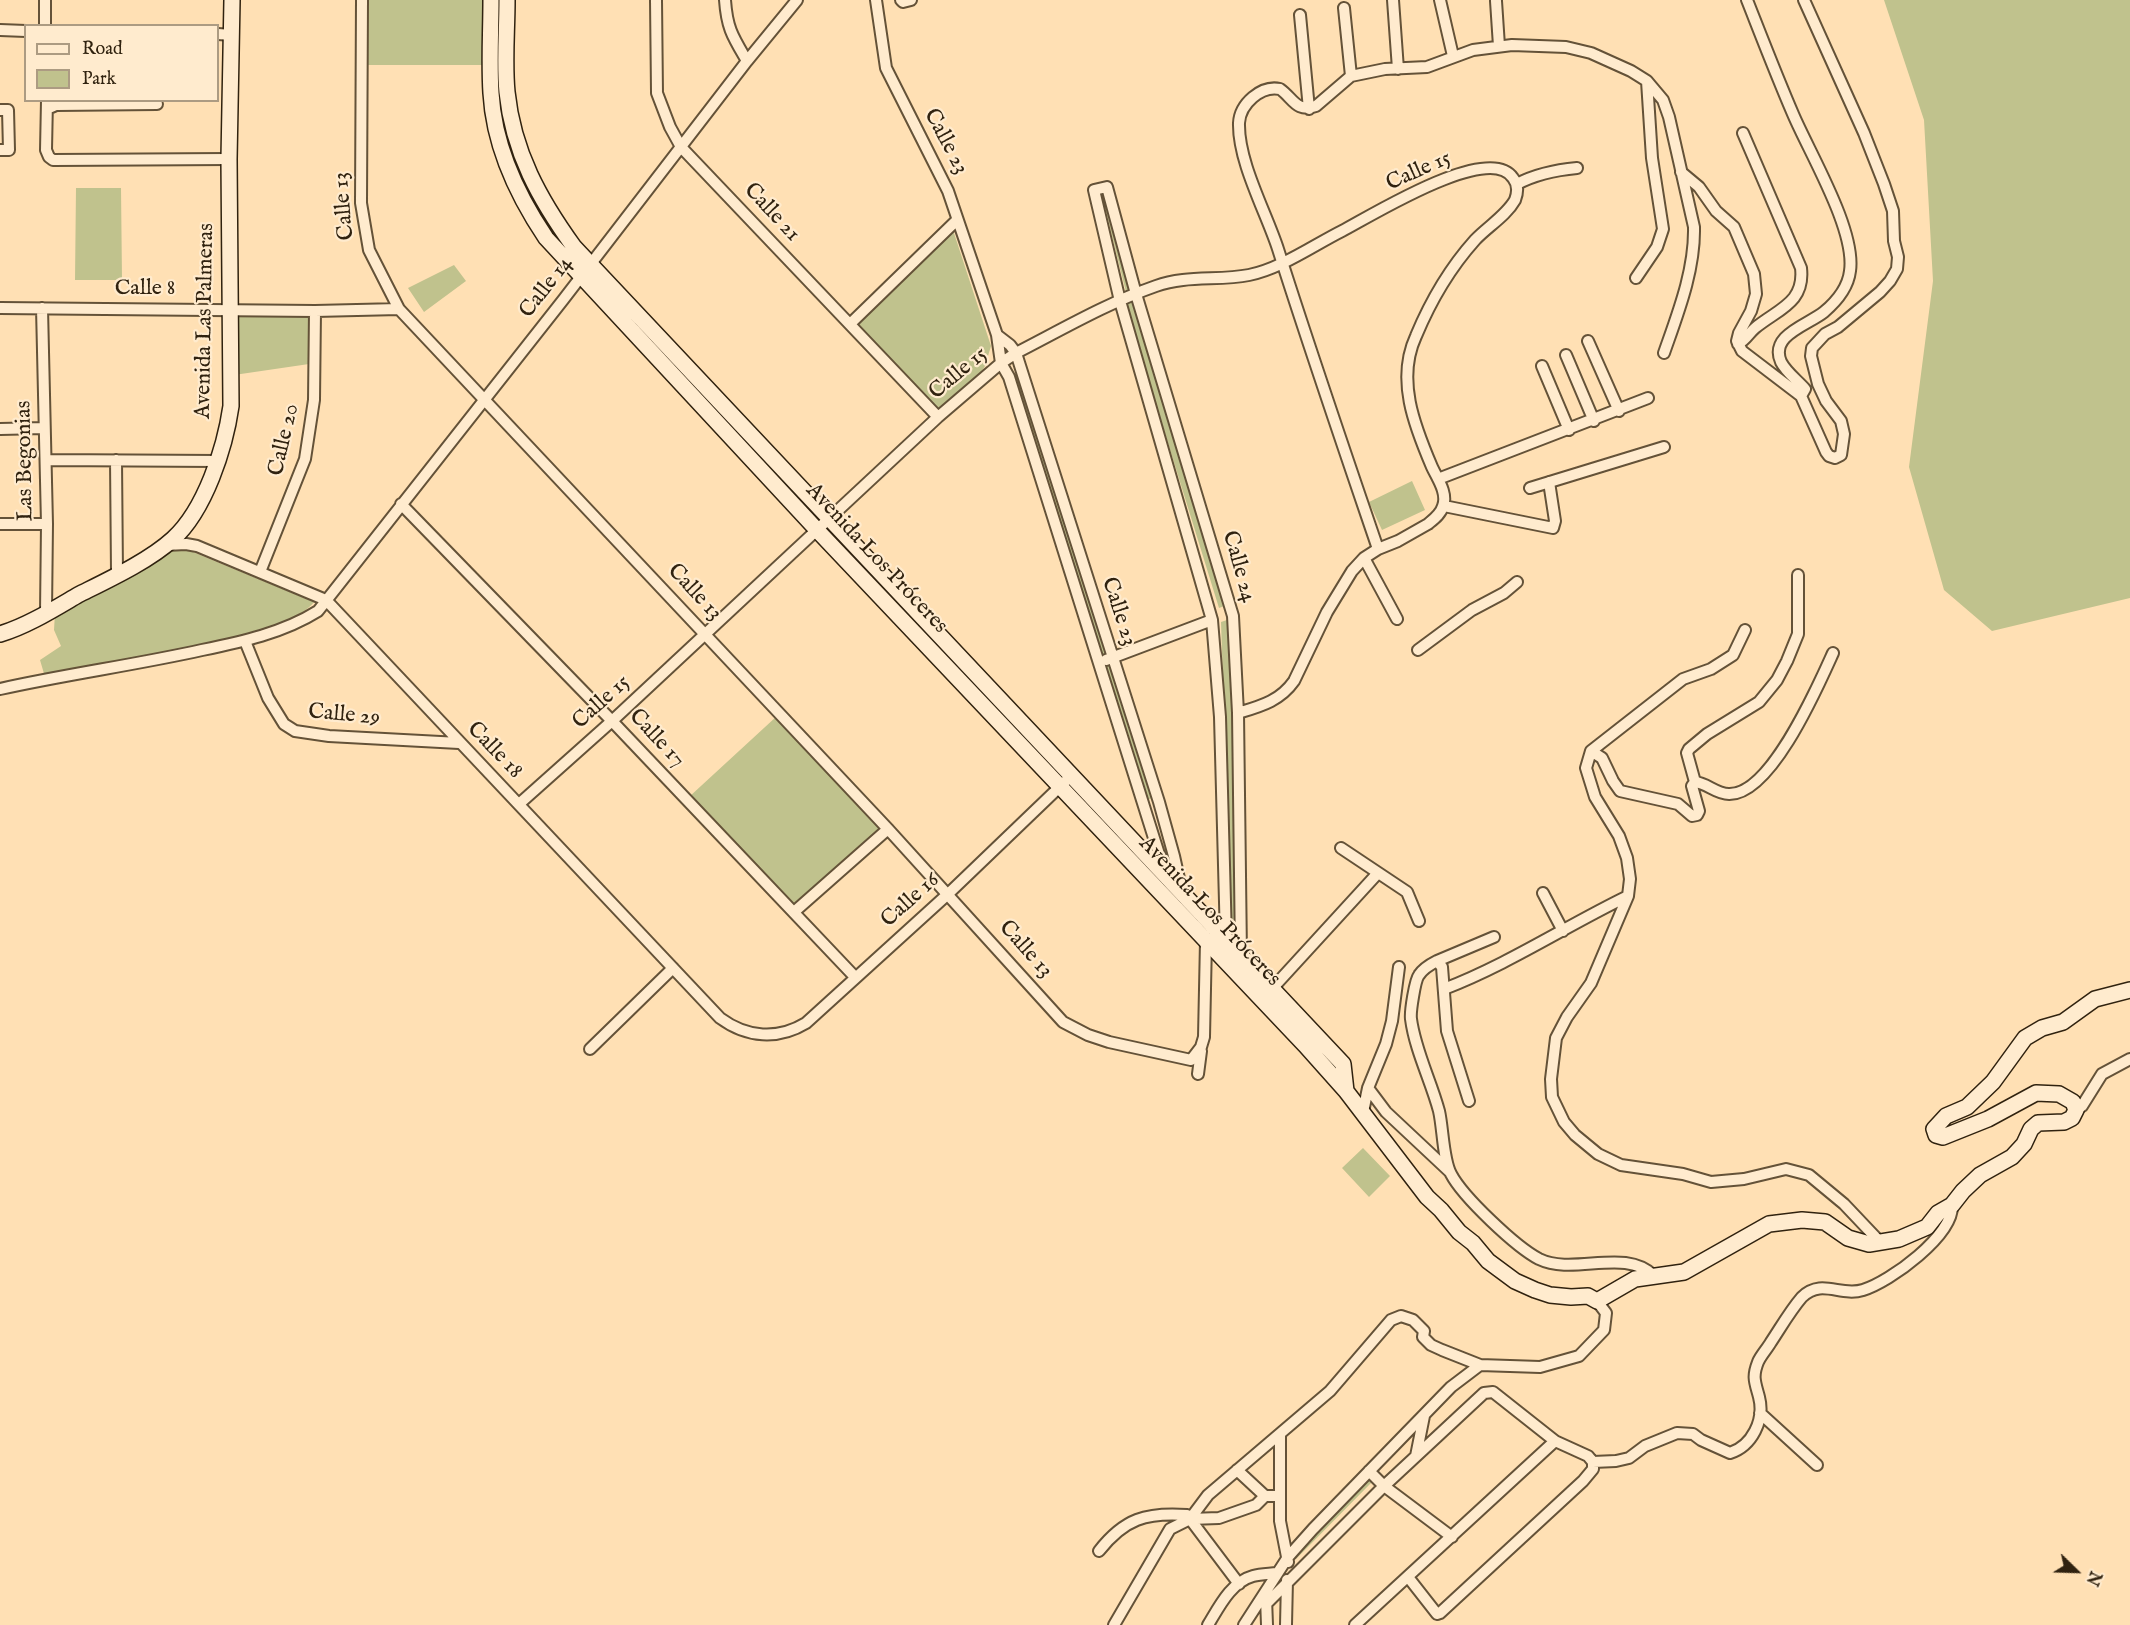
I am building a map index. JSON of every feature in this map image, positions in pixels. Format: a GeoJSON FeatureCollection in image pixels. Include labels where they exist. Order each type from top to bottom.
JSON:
{"type":"FeatureCollection","features":[{"type":"Feature","properties":{"kind":"main road","name":"Avenida Las Palmeras"},"geometry":{"type":"LineString","coordinates":[[0,634],[46,612],[165,545],[188,522],[218,461],[228,430],[231,406],[229,159],[225,34],[232,0]]}},
{"type":"Feature","properties":{"kind":"main road","name":"Avenida Los Próceres"},"geometry":{"type":"LineString","coordinates":[[491,0],[491,93],[501,149],[519,195],[546,238],[585,271],[830,519],[1183,892],[1343,1064],[1347,1091]]}},
{"type":"Feature","properties":{"kind":"main road","name":"Avenida Los Próceres"},"geometry":{"type":"LineString","coordinates":[[507,0],[506,71],[510,116],[523,161],[545,206],[585,271],[818,530],[1347,1091],[1427,1197],[1488,1261],[1515,1281],[1534,1290],[1550,1295],[1588,1296],[1598,1301]]}},
{"type":"Feature","properties":{"kind":"main road"},"geometry":{"type":"LineString","coordinates":[[1598,1301],[1635,1279],[1684,1272],[1769,1224],[1802,1220],[1825,1222],[1848,1239],[1869,1244],[1899,1239],[1927,1227],[1938,1213],[1952,1205],[1980,1175],[2012,1156],[2024,1144],[2031,1129],[2038,1123],[2064,1122],[2072,1119],[2076,1110],[2073,1102],[2059,1094],[2036,1093],[1988,1119],[1943,1137],[1936,1135],[1934,1129],[1946,1116],[1967,1107],[1993,1082],[2025,1038],[2042,1028],[2063,1022],[2095,999],[2130,990]]}},
{"type":"Feature","properties":{"kind":"street"},"geometry":{"type":"LineString","coordinates":[[45,0],[45,24]]}},
{"type":"Feature","properties":{"kind":"street","name":"Calle 13"},"geometry":{"type":"LineString","coordinates":[[362,0],[361,203],[369,250],[399,309],[888,829],[1064,1022],[1088,1035],[1109,1042],[1191,1060],[1202,1042]]}},
{"type":"Feature","properties":{"kind":"street","name":"Calle 21"},"geometry":{"type":"LineString","coordinates":[[656,0],[657,93],[670,127],[681,147],[938,417]]}},
{"type":"Feature","properties":{"kind":"street"},"geometry":{"type":"LineString","coordinates":[[725,0],[726,20],[730,33],[747,61]]}},
{"type":"Feature","properties":{"kind":"street","name":"Calle 14"},"geometry":{"type":"LineString","coordinates":[[0,689],[245,641],[304,619],[318,611],[797,0]]}},
{"type":"Feature","properties":{"kind":"street","name":"Calle 23"},"geometry":{"type":"LineString","coordinates":[[876,0],[888,74],[948,190],[997,335],[1001,363],[1008,377],[1165,873]]}},
{"type":"Feature","properties":{"kind":"street"},"geometry":{"type":"LineString","coordinates":[[901,0],[911,0]]}},
{"type":"Feature","properties":{"kind":"street"},"geometry":{"type":"LineString","coordinates":[[1393,0],[1398,69]]}},
{"type":"Feature","properties":{"kind":"street"},"geometry":{"type":"LineString","coordinates":[[1440,0],[1452,56]]}},
{"type":"Feature","properties":{"kind":"street"},"geometry":{"type":"LineString","coordinates":[[1747,0],[1793,114],[1838,212],[1851,259],[1847,288],[1824,312],[1787,335],[1779,350],[1780,361],[1805,389],[1801,396]]}},
{"type":"Feature","properties":{"kind":"street"},"geometry":{"type":"LineString","coordinates":[[1680,171],[1699,187],[1716,211],[1734,227],[1754,274],[1756,294],[1752,311],[1739,333],[1738,344],[1748,357],[1801,396],[1826,452],[1835,458],[1841,454],[1844,434],[1841,421],[1826,402],[1818,384],[1811,356],[1812,348],[1825,334],[1838,327],[1880,292],[1897,269],[1898,257],[1894,241],[1893,211],[1884,184],[1864,133],[1804,0]]}},
{"type":"Feature","properties":{"kind":"street"},"geometry":{"type":"LineString","coordinates":[[1496,2],[1499,46]]}},
{"type":"Feature","properties":{"kind":"street"},"geometry":{"type":"LineString","coordinates":[[1344,8],[1351,76]]}},
{"type":"Feature","properties":{"kind":"street"},"geometry":{"type":"LineString","coordinates":[[1300,15],[1309,109]]}},
{"type":"Feature","properties":{"kind":"street"},"geometry":{"type":"LineString","coordinates":[[0,30],[24,31]]}},
{"type":"Feature","properties":{"kind":"street"},"geometry":{"type":"LineString","coordinates":[[1378,549],[1245,156],[1240,118],[1247,104],[1260,92],[1270,88],[1280,88],[1296,105],[1309,109],[1316,106],[1351,76],[1385,69],[1427,67],[1452,56],[1499,46],[1566,47],[1591,53],[1647,81],[1663,100],[1669,117],[1680,171],[1693,214],[1694,238],[1687,278],[1664,353]]}},
{"type":"Feature","properties":{"kind":"street"},"geometry":{"type":"LineString","coordinates":[[1636,278],[1657,247],[1663,229],[1652,158],[1647,81]]}},
{"type":"Feature","properties":{"kind":"street"},"geometry":{"type":"LineString","coordinates":[[157,104],[47,105],[46,150],[49,157],[58,161],[229,159]]}},
{"type":"Feature","properties":{"kind":"street"},"geometry":{"type":"LineString","coordinates":[[4,110],[5,150]]}},
{"type":"Feature","properties":{"kind":"street"},"geometry":{"type":"LineString","coordinates":[[1738,344],[1797,295],[1802,281],[1801,268],[1743,133]]}},
{"type":"Feature","properties":{"kind":"street","name":"Calle 15"},"geometry":{"type":"LineString","coordinates":[[519,804],[612,721],[938,417],[1016,353],[1120,301],[1178,280],[1228,278],[1262,272],[1429,185],[1467,171],[1501,168],[1513,176],[1517,188]]}},
{"type":"Feature","properties":{"kind":"street"},"geometry":{"type":"LineString","coordinates":[[1238,713],[1276,700],[1287,691],[1338,591],[1364,558],[1428,524],[1437,517],[1444,506],[1443,489],[1422,445],[1409,401],[1406,381],[1409,353],[1421,324],[1449,272],[1478,237],[1508,208],[1517,188],[1534,175],[1577,168]]}},
{"type":"Feature","properties":{"kind":"street","name":"Calle 24"},"geometry":{"type":"LineString","coordinates":[[1226,939],[1220,717],[1212,620],[1120,301],[1094,190],[1107,187],[1136,294],[1233,616],[1238,713],[1241,955]]}},
{"type":"Feature","properties":{"kind":"street"},"geometry":{"type":"LineString","coordinates":[[850,324],[957,220]]}},
{"type":"Feature","properties":{"kind":"street","name":"Calle 8"},"geometry":{"type":"LineString","coordinates":[[0,308],[315,311],[399,309]]}},
{"type":"Feature","properties":{"kind":"street","name":"Las Begonias"},"geometry":{"type":"LineString","coordinates":[[42,308],[47,524],[46,612]]}},
{"type":"Feature","properties":{"kind":"street","name":"Calle 20"},"geometry":{"type":"LineString","coordinates":[[260,572],[305,459],[314,400],[315,311]]}},
{"type":"Feature","properties":{"kind":"street","name":"Calle 23"},"geometry":{"type":"LineString","coordinates":[[997,335],[1016,353],[1159,802],[1183,892]]}},
{"type":"Feature","properties":{"kind":"street"},"geometry":{"type":"LineString","coordinates":[[1588,341],[1619,411]]}},
{"type":"Feature","properties":{"kind":"street"},"geometry":{"type":"LineString","coordinates":[[1566,355],[1594,420]]}},
{"type":"Feature","properties":{"kind":"street"},"geometry":{"type":"LineString","coordinates":[[1542,366],[1569,430]]}},
{"type":"Feature","properties":{"kind":"street"},"geometry":{"type":"LineString","coordinates":[[1438,479],[1648,398]]}},
{"type":"Feature","properties":{"kind":"street"},"geometry":{"type":"LineString","coordinates":[[0,429],[44,428]]}},
{"type":"Feature","properties":{"kind":"street"},"geometry":{"type":"LineString","coordinates":[[1530,488],[1664,447]]}},
{"type":"Feature","properties":{"kind":"street"},"geometry":{"type":"LineString","coordinates":[[46,460],[218,461]]}},
{"type":"Feature","properties":{"kind":"street"},"geometry":{"type":"LineString","coordinates":[[116,460],[117,573]]}},
{"type":"Feature","properties":{"kind":"street"},"geometry":{"type":"LineString","coordinates":[[1444,506],[1553,528],[1555,521],[1549,482]]}},
{"type":"Feature","properties":{"kind":"street","name":"Calle 17"},"geometry":{"type":"LineString","coordinates":[[401,504],[612,721],[855,978]]}},
{"type":"Feature","properties":{"kind":"street"},"geometry":{"type":"LineString","coordinates":[[0,524],[47,524]]}},
{"type":"Feature","properties":{"kind":"street","name":"Calle 18"},"geometry":{"type":"LineString","coordinates":[[165,545],[197,546],[326,600],[720,1018],[729,1025],[750,1034],[764,1035]]}},
{"type":"Feature","properties":{"kind":"street"},"geometry":{"type":"LineString","coordinates":[[1364,558],[1397,619]]}},
{"type":"Feature","properties":{"kind":"street"},"geometry":{"type":"LineString","coordinates":[[1591,751],[1602,758],[1620,791],[1678,804],[1695,816],[1699,811],[1692,786],[1695,782],[1687,753],[1707,734],[1759,702],[1777,680],[1798,634],[1798,575]]}},
{"type":"Feature","properties":{"kind":"street"},"geometry":{"type":"LineString","coordinates":[[1418,650],[1472,610],[1504,593],[1517,582]]}},
{"type":"Feature","properties":{"kind":"street"},"geometry":{"type":"LineString","coordinates":[[1098,663],[1212,620]]}},
{"type":"Feature","properties":{"kind":"street"},"geometry":{"type":"LineString","coordinates":[[1745,630],[1733,655],[1711,669],[1683,679],[1591,751],[1586,768],[1595,798],[1619,836],[1627,858],[1630,879],[1628,896],[1591,983],[1567,1017],[1556,1038],[1551,1079],[1552,1098],[1564,1122],[1575,1135],[1598,1154],[1621,1165],[1683,1174],[1711,1182],[1744,1179],[1786,1169],[1809,1175],[1844,1204],[1881,1242]]}},
{"type":"Feature","properties":{"kind":"street","name":"Calle 29"},"geometry":{"type":"LineString","coordinates":[[245,641],[268,698],[284,724],[295,731],[349,737],[459,743]]}},
{"type":"Feature","properties":{"kind":"street"},"geometry":{"type":"LineString","coordinates":[[1695,782],[1712,790],[1729,794],[1748,790],[1778,756],[1809,705],[1833,653]]}},
{"type":"Feature","properties":{"kind":"street","name":"Calle 16"},"geometry":{"type":"LineString","coordinates":[[764,1035],[779,1035],[793,1031],[806,1023],[948,894],[1072,776]]}},
{"type":"Feature","properties":{"kind":"street"},"geometry":{"type":"LineString","coordinates":[[794,912],[888,829]]}},
{"type":"Feature","properties":{"kind":"street"},"geometry":{"type":"LineString","coordinates":[[1341,848],[1407,892],[1419,921]]}},
{"type":"Feature","properties":{"kind":"street"},"geometry":{"type":"LineString","coordinates":[[1152,885],[1165,873]]}},
{"type":"Feature","properties":{"kind":"street"},"geometry":{"type":"LineString","coordinates":[[1261,1000],[1378,873]]}},
{"type":"Feature","properties":{"kind":"street"},"geometry":{"type":"LineString","coordinates":[[1170,904],[1183,892]]}},
{"type":"Feature","properties":{"kind":"street"},"geometry":{"type":"LineString","coordinates":[[1543,893],[1563,931]]}},
{"type":"Feature","properties":{"kind":"street"},"geometry":{"type":"LineString","coordinates":[[1444,989],[1540,945],[1583,918],[1628,896]]}},
{"type":"Feature","properties":{"kind":"street"},"geometry":{"type":"LineString","coordinates":[[1450,1172],[1439,1113],[1411,1017],[1419,975],[1431,964],[1494,937]]}},
{"type":"Feature","properties":{"kind":"street"},"geometry":{"type":"LineString","coordinates":[[1198,1074],[1211,947],[1226,939]]}},
{"type":"Feature","properties":{"kind":"street"},"geometry":{"type":"LineString","coordinates":[[1230,967],[1241,955]]}},
{"type":"Feature","properties":{"kind":"street"},"geometry":{"type":"LineString","coordinates":[[1437,961],[1442,967],[1447,1031],[1469,1101]]}},
{"type":"Feature","properties":{"kind":"street"},"geometry":{"type":"LineString","coordinates":[[1363,1112],[1368,1088],[1386,1044],[1392,1021],[1399,967]]}},
{"type":"Feature","properties":{"kind":"street"},"geometry":{"type":"LineString","coordinates":[[590,1049],[673,968]]}},
{"type":"Feature","properties":{"kind":"street"},"geometry":{"type":"LineString","coordinates":[[2076,1110],[2082,1106],[2102,1074],[2130,1059]]}},
{"type":"Feature","properties":{"kind":"street"},"geometry":{"type":"LineString","coordinates":[[1368,1088],[1386,1112],[1450,1172],[1461,1189],[1509,1238],[1541,1260],[1564,1264],[1619,1263],[1646,1269],[1654,1276]]}},
{"type":"Feature","properties":{"kind":"street"},"geometry":{"type":"LineString","coordinates":[[1593,1462],[1629,1458],[1645,1446],[1677,1433],[1693,1434],[1730,1453],[1741,1449],[1750,1440],[1757,1427],[1760,1413],[1759,1398],[1754,1386],[1754,1374],[1759,1359],[1802,1297],[1810,1289],[1821,1287],[1862,1290],[1902,1270],[1939,1237],[1953,1213],[1952,1205]]}},
{"type":"Feature","properties":{"kind":"street"},"geometry":{"type":"LineString","coordinates":[[1190,1519],[1208,1495],[1330,1391],[1391,1320],[1401,1316],[1413,1320],[1424,1331],[1423,1337],[1431,1345],[1479,1365],[1540,1367],[1579,1356],[1604,1330],[1606,1313],[1598,1301]]}},
{"type":"Feature","properties":{"kind":"street"},"geometry":{"type":"LineString","coordinates":[[1244,1625],[1288,1557],[1451,1387],[1479,1365]]}},
{"type":"Feature","properties":{"kind":"street"},"geometry":{"type":"LineString","coordinates":[[1266,1604],[1384,1486],[1484,1393],[1494,1392],[1555,1441],[1588,1456],[1593,1462],[1593,1469],[1583,1481],[1440,1613],[1437,1614],[1408,1577]]}},
{"type":"Feature","properties":{"kind":"street"},"geometry":{"type":"LineString","coordinates":[[1760,1413],[1817,1466]]}},
{"type":"Feature","properties":{"kind":"street"},"geometry":{"type":"LineString","coordinates":[[1416,1456],[1424,1415]]}},
{"type":"Feature","properties":{"kind":"street"},"geometry":{"type":"LineString","coordinates":[[1280,1434],[1280,1521],[1288,1557],[1286,1625]]}},
{"type":"Feature","properties":{"kind":"street"},"geometry":{"type":"LineString","coordinates":[[1355,1625],[1555,1441]]}},
{"type":"Feature","properties":{"kind":"street"},"geometry":{"type":"LineString","coordinates":[[1238,1470],[1265,1496]]}},
{"type":"Feature","properties":{"kind":"street"},"geometry":{"type":"LineString","coordinates":[[1369,1471],[1384,1486],[1452,1537]]}},
{"type":"Feature","properties":{"kind":"street"},"geometry":{"type":"LineString","coordinates":[[1114,1625],[1170,1529],[1190,1519],[1219,1518],[1256,1504],[1265,1496],[1280,1496]]}},
{"type":"Feature","properties":{"kind":"street"},"geometry":{"type":"LineString","coordinates":[[1098,1551],[1120,1528],[1141,1517],[1186,1515],[1239,1584]]}},
{"type":"Feature","properties":{"kind":"street"},"geometry":{"type":"LineString","coordinates":[[1208,1625],[1224,1599],[1239,1584],[1252,1576],[1277,1573]]}},
{"type":"Feature","properties":{"kind":"street"},"geometry":{"type":"LineString","coordinates":[[1266,1591],[1267,1625]]}},
{"type":"Feature","properties":{"kind":"green space"},"geometry":{"type":"Polygon","coordinates":[[[367,0],[487,0],[486,65],[366,65],[367,0]]]}},
{"type":"Feature","properties":{"kind":"green space"},"geometry":{"type":"Polygon","coordinates":[[[495,0],[504,0],[506,111],[583,263],[549,237],[509,159],[498,113],[495,0]]]}},
{"type":"Feature","properties":{"kind":"green space"},"geometry":{"type":"Polygon","coordinates":[[[1884,0],[2130,0],[2130,598],[1992,631],[1944,590],[1909,467],[1933,281],[1924,120],[1884,0]]]}},
{"type":"Feature","properties":{"kind":"green space"},"geometry":{"type":"Polygon","coordinates":[[[76,188],[121,188],[122,280],[75,280],[76,188]]]}},
{"type":"Feature","properties":{"kind":"green space"},"geometry":{"type":"Polygon","coordinates":[[[1107,194],[1132,290],[1126,292],[1102,196],[1107,194]]]}},
{"type":"Feature","properties":{"kind":"green space"},"geometry":{"type":"Polygon","coordinates":[[[953,230],[991,346],[985,366],[979,376],[940,412],[854,325],[953,230]]]}},
{"type":"Feature","properties":{"kind":"green space"},"geometry":{"type":"Polygon","coordinates":[[[454,265],[466,281],[424,312],[408,288],[454,265]]]}},
{"type":"Feature","properties":{"kind":"green space"},"geometry":{"type":"Polygon","coordinates":[[[1134,301],[1227,605],[1219,608],[1125,304],[1134,301]]]}},
{"type":"Feature","properties":{"kind":"green space"},"geometry":{"type":"Polygon","coordinates":[[[233,316],[310,317],[309,364],[234,375],[233,316]]]}},
{"type":"Feature","properties":{"kind":"green space"},"geometry":{"type":"Polygon","coordinates":[[[1019,375],[1107,655],[1099,658],[1012,376],[1019,375]]]}},
{"type":"Feature","properties":{"kind":"green space"},"geometry":{"type":"Polygon","coordinates":[[[1412,481],[1425,510],[1382,530],[1369,502],[1412,481]]]}},
{"type":"Feature","properties":{"kind":"green space"},"geometry":{"type":"Polygon","coordinates":[[[830,524],[1066,776],[1061,781],[823,531],[830,524]]]}},
{"type":"Feature","properties":{"kind":"green space"},"geometry":{"type":"Polygon","coordinates":[[[176,549],[193,552],[314,602],[301,613],[259,631],[45,677],[40,660],[61,646],[54,630],[55,613],[163,552],[176,549]]]}},
{"type":"Feature","properties":{"kind":"green space"},"geometry":{"type":"Polygon","coordinates":[[[1230,619],[1243,939],[1235,939],[1231,934],[1221,622],[1230,619]]]}},
{"type":"Feature","properties":{"kind":"green space"},"geometry":{"type":"Polygon","coordinates":[[[1108,662],[1152,798],[1144,801],[1101,665],[1108,662]]]}},
{"type":"Feature","properties":{"kind":"green space"},"geometry":{"type":"Polygon","coordinates":[[[777,716],[883,827],[794,906],[689,797],[777,716]]]}},
{"type":"Feature","properties":{"kind":"green space"},"geometry":{"type":"Polygon","coordinates":[[[1363,1148],[1390,1176],[1369,1197],[1342,1168],[1363,1148]]]}},
{"type":"Feature","properties":{"kind":"green space"},"geometry":{"type":"Polygon","coordinates":[[[1367,1477],[1372,1482],[1296,1559],[1296,1551],[1367,1477]]]}}]}
